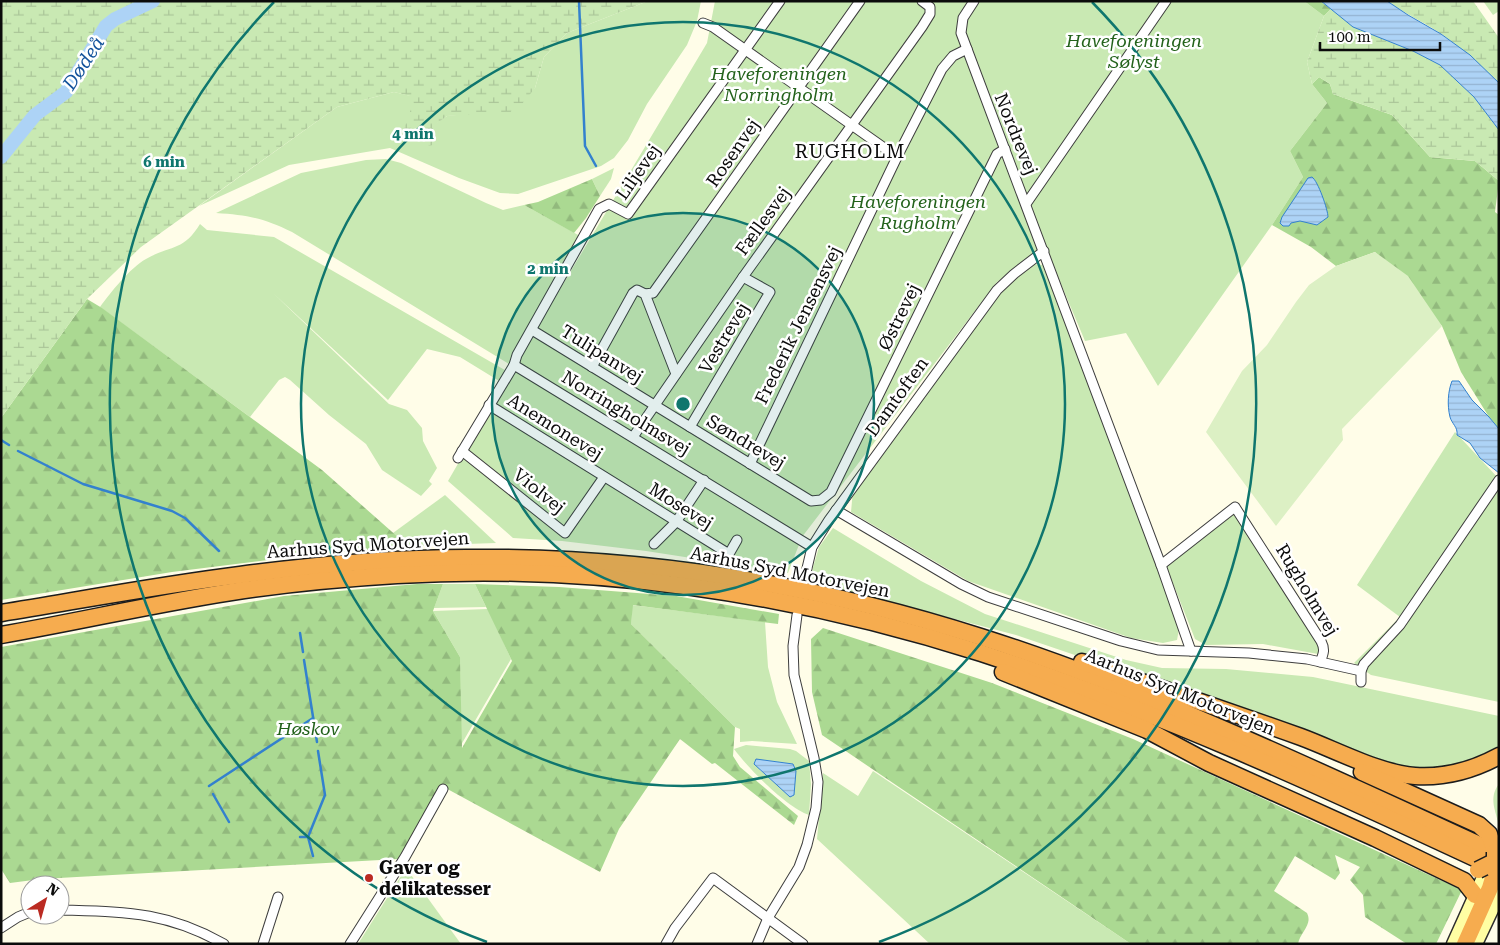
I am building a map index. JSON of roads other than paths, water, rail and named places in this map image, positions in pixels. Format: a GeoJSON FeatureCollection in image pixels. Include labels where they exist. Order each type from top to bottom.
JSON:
{"type":"FeatureCollection","features":[{"type":"Feature","properties":{"kind":"highway","name":"Aarhus Syd Motorvejen"},"geometry":{"type":"LineString","coordinates":[[1,613],[239,575],[396,560],[468,558],[548,559],[636,566],[751,581],[852,609],[1117,701],[1268,764],[1490,865]]}},
{"type":"Feature","properties":{"kind":"highway","name":"Aarhus Syd Motorvejen"},"geometry":{"type":"LineString","coordinates":[[1,635],[242,591],[319,581],[399,575],[546,574],[622,579],[721,591],[789,603],[852,609]]}},
{"type":"Feature","properties":{"kind":"highway"},"geometry":{"type":"LineString","coordinates":[[852,609],[920,615],[994,634],[1062,655],[1404,775],[1453,774],[1499,756]]}},
{"type":"Feature","properties":{"kind":"highway"},"geometry":{"type":"LineString","coordinates":[[852,609],[1146,730],[1209,763],[1375,838],[1464,881],[1490,865]]}},
{"type":"Feature","properties":{"kind":"highway"},"geometry":{"type":"LineString","coordinates":[[1192,700],[1299,744],[1484,828],[1490,865],[1464,944]]}},
{"type":"Feature","properties":{"kind":"highway"},"geometry":{"type":"LineString","coordinates":[[1375,838],[1418,852],[1458,870],[1464,871],[1490,865]]}},
{"type":"Feature","properties":{"kind":"main road"},"geometry":{"type":"LineString","coordinates":[[1453,944],[1490,865]]}},
{"type":"Feature","properties":{"kind":"main road"},"geometry":{"type":"LineString","coordinates":[[1476,944],[1499,895]]}},
{"type":"Feature","properties":{"kind":"main road"},"geometry":{"type":"LineString","coordinates":[[1484,926],[1499,911]]}},
{"type":"Feature","properties":{"kind":"street","name":"Liljevej"},"geometry":{"type":"LineString","coordinates":[[514,365],[517,355],[599,209],[609,204],[628,214],[780,1]]}},
{"type":"Feature","properties":{"kind":"street","name":"Rosenvej"},"geometry":{"type":"LineString","coordinates":[[592,367],[633,293],[653,293],[860,1]]}},
{"type":"Feature","properties":{"kind":"street","name":"Fællesvej"},"geometry":{"type":"LineString","coordinates":[[634,437],[743,277],[922,27],[930,14],[930,7],[922,1]]}},
{"type":"Feature","properties":{"kind":"street","name":"Nordrevej"},"geometry":{"type":"LineString","coordinates":[[974,1],[961,27],[967,49],[1044,251]]}},
{"type":"Feature","properties":{"kind":"street"},"geometry":{"type":"LineString","coordinates":[[1026,204],[1166,1]]}},
{"type":"Feature","properties":{"kind":"street"},"geometry":{"type":"LineString","coordinates":[[703,23],[713,26],[897,157]]}},
{"type":"Feature","properties":{"kind":"street","name":"Frederik Jensensvej"},"geometry":{"type":"LineString","coordinates":[[750,464],[897,157],[942,69],[953,56],[967,49]]}},
{"type":"Feature","properties":{"kind":"street","name":"Østrevej"},"geometry":{"type":"LineString","coordinates":[[822,500],[831,492],[997,154],[1005,149]]}},
{"type":"Feature","properties":{"kind":"street"},"geometry":{"type":"LineString","coordinates":[[1044,251],[1184,628],[1190,651]]}},
{"type":"Feature","properties":{"kind":"street","name":"Damtoften"},"geometry":{"type":"LineString","coordinates":[[804,582],[812,547],[836,510],[984,306],[1014,274],[1044,251]]}},
{"type":"Feature","properties":{"kind":"street","name":"Vestrevej"},"geometry":{"type":"LineString","coordinates":[[690,427],[770,292],[743,277]]}},
{"type":"Feature","properties":{"kind":"street"},"geometry":{"type":"LineString","coordinates":[[641,292],[676,374]]}},
{"type":"Feature","properties":{"kind":"street","name":"Tulipanvej"},"geometry":{"type":"LineString","coordinates":[[532,330],[655,406]]}},
{"type":"Feature","properties":{"kind":"street"},"geometry":{"type":"LineString","coordinates":[[489,405],[514,365]]}},
{"type":"Feature","properties":{"kind":"street","name":"Norringholmsvej"},"geometry":{"type":"LineString","coordinates":[[514,365],[812,547]]}},
{"type":"Feature","properties":{"kind":"street","name":"Violvej"},"geometry":{"type":"LineString","coordinates":[[489,405],[460,454],[565,533],[604,476]]}},
{"type":"Feature","properties":{"kind":"street","name":"Anemonevej"},"geometry":{"type":"LineString","coordinates":[[489,405],[604,476]]}},
{"type":"Feature","properties":{"kind":"street","name":"Søndrevej"},"geometry":{"type":"LineString","coordinates":[[655,406],[811,501],[822,500]]}},
{"type":"Feature","properties":{"kind":"street","name":"Mosevej"},"geometry":{"type":"LineString","coordinates":[[604,476],[729,554],[737,540]]}},
{"type":"Feature","properties":{"kind":"street"},"geometry":{"type":"LineString","coordinates":[[654,544],[676,522],[704,480]]}},
{"type":"Feature","properties":{"kind":"street"},"geometry":{"type":"LineString","coordinates":[[1361,682],[1361,671],[1370,657],[1400,625],[1499,480]]}},
{"type":"Feature","properties":{"kind":"street","name":"Rugholmvej"},"geometry":{"type":"LineString","coordinates":[[836,510],[961,584],[988,597],[1121,641],[1158,650],[1249,652],[1320,662],[1324,652],[1321,641],[1235,506],[1161,565]]}},
{"type":"Feature","properties":{"kind":"street"},"geometry":{"type":"LineString","coordinates":[[757,944],[768,918],[799,867],[807,845],[816,808],[818,782],[794,675],[793,646],[797,614]]}},
{"type":"Feature","properties":{"kind":"street"},"geometry":{"type":"LineString","coordinates":[[1320,662],[1361,671]]}},
{"type":"Feature","properties":{"kind":"street"},"geometry":{"type":"LineString","coordinates":[[350,944],[402,863],[442,789]]}},
{"type":"Feature","properties":{"kind":"street"},"geometry":{"type":"LineString","coordinates":[[666,944],[675,928],[714,878],[802,944]]}},
{"type":"Feature","properties":{"kind":"street"},"geometry":{"type":"LineString","coordinates":[[263,944],[278,897]]}},
{"type":"Feature","properties":{"kind":"street"},"geometry":{"type":"LineString","coordinates":[[70,910],[127,912],[154,916],[179,922],[214,941],[224,944]]}},
{"type":"Feature","properties":{"kind":"street"},"geometry":{"type":"LineString","coordinates":[[1,928],[20,916]]}},
{"type":"Feature","properties":{"kind":"water"},"geometry":{"type":"Polygon","coordinates":[[[1321,1],[1387,1],[1441,34],[1470,55],[1499,83],[1499,130],[1474,97],[1440,65],[1413,51],[1353,27],[1321,1]]]}},
{"type":"Feature","properties":{"kind":"water"},"geometry":{"type":"Polygon","coordinates":[[[1312,177],[1322,196],[1328,217],[1317,225],[1300,221],[1291,223],[1289,226],[1283,226],[1280,223],[1282,217],[1308,178],[1312,177]]]}},
{"type":"Feature","properties":{"kind":"water"},"geometry":{"type":"Polygon","coordinates":[[[1452,381],[1459,381],[1472,400],[1499,429],[1499,473],[1480,458],[1470,443],[1457,435],[1457,430],[1450,417],[1448,408],[1452,381]]]}},
{"type":"Feature","properties":{"kind":"water"},"geometry":{"type":"Polygon","coordinates":[[[756,759],[793,764],[796,771],[794,795],[790,797],[754,764],[756,759]]]}},
{"type":"Feature","properties":{"kind":"waterway","name":"Dødeå"},"geometry":{"type":"LineString","coordinates":[[1,157],[35,115],[66,92],[106,26],[115,19],[153,1]]}},
{"type":"Feature","properties":{"kind":"waterway"},"geometry":{"type":"LineString","coordinates":[[579,1],[585,146],[596,166]]}},
{"type":"Feature","properties":{"kind":"waterway"},"geometry":{"type":"LineString","coordinates":[[1,440],[9,445]]}},
{"type":"Feature","properties":{"kind":"waterway"},"geometry":{"type":"LineString","coordinates":[[18,451],[83,484],[172,511],[185,518],[219,551]]}},
{"type":"Feature","properties":{"kind":"waterway"},"geometry":{"type":"LineString","coordinates":[[300,633],[303,652]]}},
{"type":"Feature","properties":{"kind":"waterway"},"geometry":{"type":"LineString","coordinates":[[304,660],[317,742]]}},
{"type":"Feature","properties":{"kind":"waterway"},"geometry":{"type":"LineString","coordinates":[[209,786],[313,718]]}},
{"type":"Feature","properties":{"kind":"waterway"},"geometry":{"type":"LineString","coordinates":[[313,856],[308,837],[325,795],[318,751]]}},
{"type":"Feature","properties":{"kind":"waterway"},"geometry":{"type":"LineString","coordinates":[[213,794],[229,822]]}},
{"type":"Feature","properties":{"kind":"waterway"},"geometry":{"type":"LineString","coordinates":[[300,837],[308,837]]}},
{"type":"Feature","properties":{"kind":"place","name":"Gaver og delikatesser"},"geometry":{"type":"Point","coordinates":[369,878]}},
{"type":"Feature","properties":{"kind":"district","name":"RUGHOLM"},"geometry":{"type":"Point","coordinates":[850,151]}},
{"type":"Feature","properties":{"kind":"park label","name":"Haveforeningen Sølyst"},"geometry":{"type":"Point","coordinates":[1134,51]}},
{"type":"Feature","properties":{"kind":"park label","name":"Haveforeningen Norringholm"},"geometry":{"type":"Point","coordinates":[779,84]}},
{"type":"Feature","properties":{"kind":"park label","name":"Haveforeningen Rugholm"},"geometry":{"type":"Point","coordinates":[918,212]}},
{"type":"Feature","properties":{"kind":"park label","name":"Høskov"},"geometry":{"type":"Point","coordinates":[308,729]}}]}
